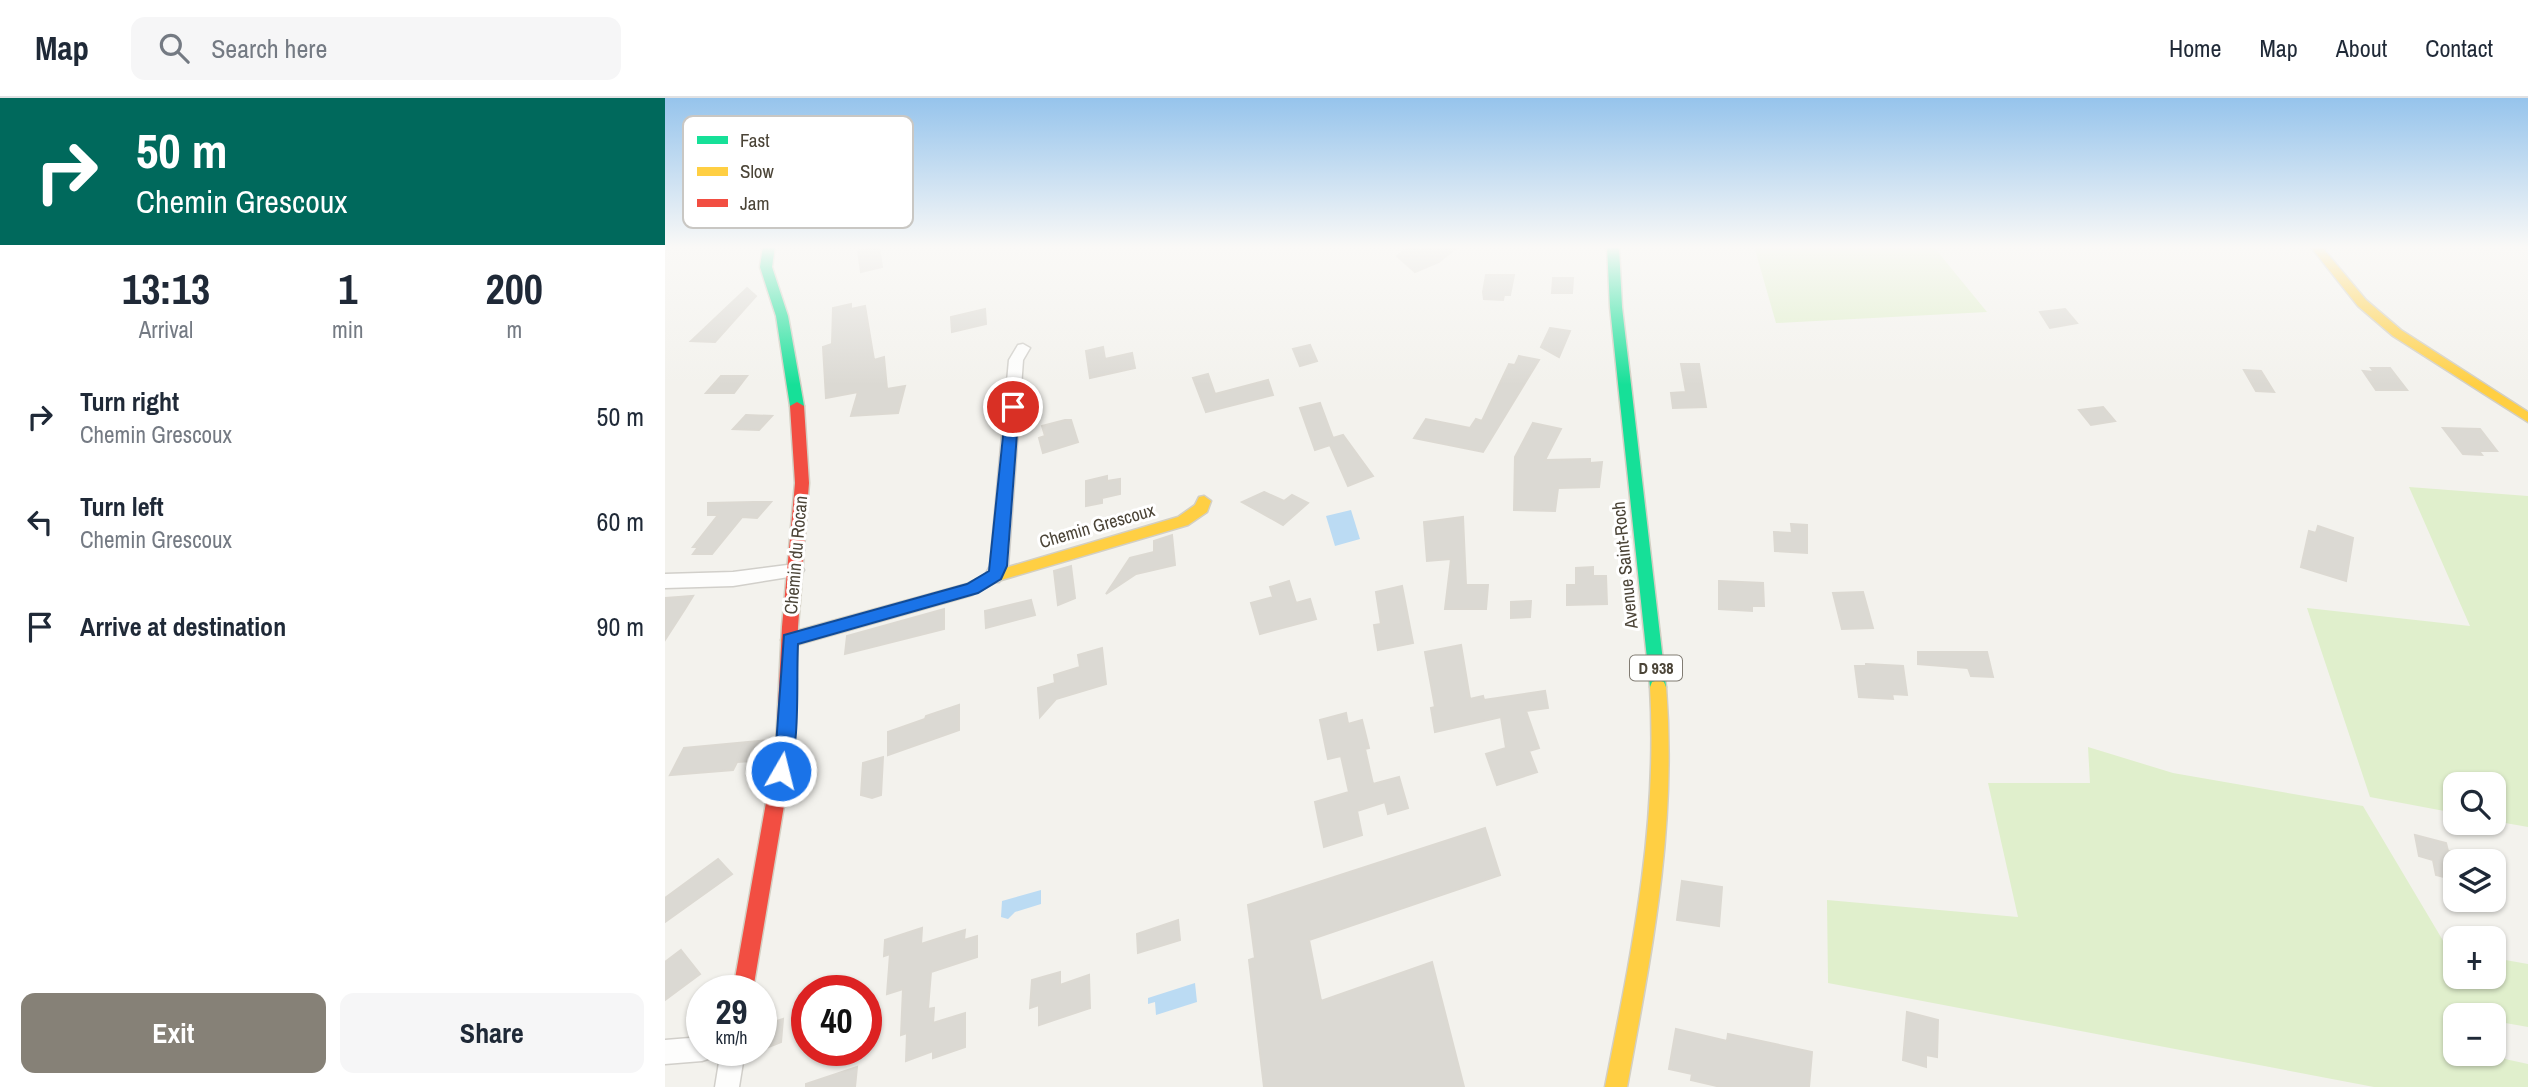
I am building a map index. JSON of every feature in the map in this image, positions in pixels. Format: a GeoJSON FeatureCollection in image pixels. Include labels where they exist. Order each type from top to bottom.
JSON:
{"type":"FeatureCollection","features":[{"type":"Feature","properties":{"kind":"street","name":"Chemin du Rocan"},"geometry":{"type":"LineString","coordinates":[[746,975],[785,746],[789,640],[802,483],[796,398],[782,317],[774,292]]}},
{"type":"Feature","properties":{"kind":"street","name":"Avenue Saint-Roch"},"geometry":{"type":"LineString","coordinates":[[1615,292],[1661,712],[1663,782],[1655,876],[1616,1087]]}},
{"type":"Feature","properties":{"kind":"street"},"geometry":{"type":"LineString","coordinates":[[2353,292],[2397,333],[2528,418]]}},
{"type":"Feature","properties":{"kind":"street"},"geometry":{"type":"LineString","coordinates":[[993,577],[999,566],[1016,360],[1023,348]]}},
{"type":"Feature","properties":{"kind":"street","name":"Chemin Grescoux"},"geometry":{"type":"LineString","coordinates":[[789,640],[972,589],[993,577],[1183,521],[1195,515],[1202,508],[1204,501]]}},
{"type":"Feature","properties":{"kind":"street"},"geometry":{"type":"LineString","coordinates":[[665,580],[733,579],[795,570]]}},
{"type":"Feature","properties":{"kind":"street"},"geometry":{"type":"LineString","coordinates":[[665,1052],[686,1050]]}},
{"type":"Feature","properties":{"kind":"street"},"geometry":{"type":"LineString","coordinates":[[727,1087],[730,1066]]}},
{"type":"Feature","properties":{"kind":"green space"},"geometry":{"type":"Polygon","coordinates":[[[1767,292],[1971,292],[1987,312],[1776,323],[1767,292]]]}},
{"type":"Feature","properties":{"kind":"green space"},"geometry":{"type":"Polygon","coordinates":[[[2409,487],[2528,496],[2528,827],[2506,823],[2506,772],[2443,772],[2443,811],[2370,797],[2307,608],[2470,626],[2409,487]]]}},
{"type":"Feature","properties":{"kind":"green space"},"geometry":{"type":"Polygon","coordinates":[[[2088,747],[2173,773],[2363,806],[2443,941],[2443,989],[2506,989],[2506,960],[2528,964],[2528,1027],[2506,1023],[2506,1003],[2443,1003],[2443,1066],[2506,1066],[2506,1059],[2528,1064],[2528,1087],[2374,1087],[1828,983],[1827,900],[2018,917],[1988,783],[2090,783],[2088,747]]]}},
{"type":"Feature","properties":{"kind":"water"},"geometry":{"type":"Polygon","coordinates":[[[1351,510],[1360,539],[1335,546],[1326,516],[1351,510]]]}},
{"type":"Feature","properties":{"kind":"water"},"geometry":{"type":"Polygon","coordinates":[[[1041,890],[1041,904],[1015,912],[1008,919],[1001,917],[1002,901],[1041,890]]]}},
{"type":"Feature","properties":{"kind":"water"},"geometry":{"type":"Polygon","coordinates":[[[1195,983],[1197,1002],[1156,1015],[1155,1002],[1148,1004],[1148,998],[1195,983]]]}},
{"type":"Feature","properties":{"kind":"building"},"geometry":{"type":"Polygon","coordinates":[[[743,292],[752,292],[756,296],[715,342],[691,341],[743,292]]]}},
{"type":"Feature","properties":{"kind":"building"},"geometry":{"type":"Polygon","coordinates":[[[1483,292],[1511,292],[1510,295],[1504,295],[1503,300],[1484,299],[1483,292]]]}},
{"type":"Feature","properties":{"kind":"building"},"geometry":{"type":"Polygon","coordinates":[[[851,304],[851,309],[865,306],[874,360],[884,357],[887,389],[905,386],[898,413],[851,416],[858,392],[826,398],[823,347],[832,344],[833,308],[851,304]]]}},
{"type":"Feature","properties":{"kind":"building"},"geometry":{"type":"Polygon","coordinates":[[[985,309],[986,324],[952,332],[951,317],[985,309]]]}},
{"type":"Feature","properties":{"kind":"building"},"geometry":{"type":"Polygon","coordinates":[[[2065,309],[2077,323],[2050,328],[2040,312],[2065,309]]]}},
{"type":"Feature","properties":{"kind":"building"},"geometry":{"type":"Polygon","coordinates":[[[1550,328],[1570,331],[1559,357],[1541,347],[1550,328]]]}},
{"type":"Feature","properties":{"kind":"building"},"geometry":{"type":"Polygon","coordinates":[[[1310,345],[1317,361],[1300,366],[1293,349],[1310,345]]]}},
{"type":"Feature","properties":{"kind":"building"},"geometry":{"type":"Polygon","coordinates":[[[1103,347],[1105,359],[1132,353],[1135,368],[1090,378],[1086,351],[1103,347]]]}},
{"type":"Feature","properties":{"kind":"building"},"geometry":{"type":"Polygon","coordinates":[[[1519,356],[1539,360],[1483,452],[1414,438],[1426,419],[1470,428],[1476,419],[1482,421],[1509,364],[1515,365],[1519,356]]]}},
{"type":"Feature","properties":{"kind":"building"},"geometry":{"type":"Polygon","coordinates":[[[1681,364],[1699,364],[1706,407],[1673,408],[1671,393],[1686,392],[1681,364]]]}},
{"type":"Feature","properties":{"kind":"building"},"geometry":{"type":"Polygon","coordinates":[[[2371,368],[2390,368],[2407,390],[2376,390],[2363,371],[2374,372],[2371,368]]]}},
{"type":"Feature","properties":{"kind":"building"},"geometry":{"type":"Polygon","coordinates":[[[2244,370],[2261,371],[2274,392],[2256,391],[2244,370]]]}},
{"type":"Feature","properties":{"kind":"building"},"geometry":{"type":"Polygon","coordinates":[[[1208,374],[1215,394],[1268,380],[1273,395],[1206,412],[1193,378],[1208,374]]]}},
{"type":"Feature","properties":{"kind":"building"},"geometry":{"type":"Polygon","coordinates":[[[721,376],[747,376],[734,393],[706,393],[721,376]]]}},
{"type":"Feature","properties":{"kind":"building"},"geometry":{"type":"Polygon","coordinates":[[[1320,403],[1333,438],[1343,435],[1373,476],[1348,486],[1330,445],[1315,450],[1300,408],[1320,403]]]}},
{"type":"Feature","properties":{"kind":"building"},"geometry":{"type":"Polygon","coordinates":[[[2103,407],[2115,421],[2091,425],[2079,410],[2103,407]]]}},
{"type":"Feature","properties":{"kind":"building"},"geometry":{"type":"Polygon","coordinates":[[[746,415],[772,416],[759,430],[733,429],[746,415]]]}},
{"type":"Feature","properties":{"kind":"building"},"geometry":{"type":"Polygon","coordinates":[[[1071,420],[1078,442],[1043,453],[1039,438],[1045,436],[1042,426],[1071,420]]]}},
{"type":"Feature","properties":{"kind":"building"},"geometry":{"type":"Polygon","coordinates":[[[1533,423],[1561,429],[1545,460],[1590,459],[1590,463],[1602,462],[1599,487],[1558,488],[1555,511],[1514,510],[1515,457],[1533,423]]]}},
{"type":"Feature","properties":{"kind":"building"},"geometry":{"type":"Polygon","coordinates":[[[2443,428],[2480,429],[2497,451],[2479,451],[2482,455],[2463,454],[2443,428]]]}},
{"type":"Feature","properties":{"kind":"building"},"geometry":{"type":"Polygon","coordinates":[[[1107,476],[1107,481],[1120,479],[1120,494],[1102,498],[1102,503],[1086,506],[1086,481],[1107,476]]]}},
{"type":"Feature","properties":{"kind":"building"},"geometry":{"type":"Polygon","coordinates":[[[1264,492],[1284,501],[1292,495],[1308,503],[1283,525],[1242,502],[1264,492]]]}},
{"type":"Feature","properties":{"kind":"building"},"geometry":{"type":"Polygon","coordinates":[[[771,502],[757,518],[742,517],[712,554],[693,554],[698,547],[693,547],[718,515],[708,515],[708,503],[771,502]]]}},
{"type":"Feature","properties":{"kind":"building"},"geometry":{"type":"Polygon","coordinates":[[[1463,517],[1466,585],[1488,585],[1486,609],[1445,609],[1451,559],[1427,561],[1424,522],[1463,517]]]}},
{"type":"Feature","properties":{"kind":"building"},"geometry":{"type":"Polygon","coordinates":[[[1791,524],[1807,525],[1807,553],[1775,551],[1774,532],[1792,533],[1791,524]]]}},
{"type":"Feature","properties":{"kind":"building"},"geometry":{"type":"Polygon","coordinates":[[[2318,526],[2353,538],[2346,581],[2301,567],[2309,531],[2316,533],[2318,526]]]}},
{"type":"Feature","properties":{"kind":"building"},"geometry":{"type":"Polygon","coordinates":[[[1172,535],[1175,565],[1136,574],[1106,594],[1130,558],[1154,552],[1154,541],[1172,535]]]}},
{"type":"Feature","properties":{"kind":"building"},"geometry":{"type":"Polygon","coordinates":[[[1071,566],[1075,598],[1058,605],[1054,571],[1071,566]]]}},
{"type":"Feature","properties":{"kind":"building"},"geometry":{"type":"Polygon","coordinates":[[[1593,567],[1593,576],[1606,576],[1607,604],[1567,605],[1567,585],[1576,585],[1576,568],[1593,567]]]}},
{"type":"Feature","properties":{"kind":"building"},"geometry":{"type":"Polygon","coordinates":[[[1289,581],[1296,603],[1310,599],[1316,619],[1260,634],[1251,603],[1273,597],[1270,587],[1289,581]]]}},
{"type":"Feature","properties":{"kind":"building"},"geometry":{"type":"Polygon","coordinates":[[[1719,581],[1763,583],[1764,606],[1752,606],[1752,611],[1719,609],[1719,581]]]}},
{"type":"Feature","properties":{"kind":"building"},"geometry":{"type":"Polygon","coordinates":[[[1402,586],[1413,643],[1378,650],[1374,625],[1381,624],[1376,592],[1402,586]]]}},
{"type":"Feature","properties":{"kind":"building"},"geometry":{"type":"Polygon","coordinates":[[[1863,592],[1873,628],[1842,629],[1833,593],[1863,592]]]}},
{"type":"Feature","properties":{"kind":"building"},"geometry":{"type":"Polygon","coordinates":[[[693,596],[685,609],[665,640],[665,598],[693,596]]]}},
{"type":"Feature","properties":{"kind":"building"},"geometry":{"type":"Polygon","coordinates":[[[1031,600],[1035,615],[986,628],[985,611],[1031,600]]]}},
{"type":"Feature","properties":{"kind":"building"},"geometry":{"type":"Polygon","coordinates":[[[1531,601],[1530,617],[1511,618],[1511,602],[1531,601]]]}},
{"type":"Feature","properties":{"kind":"building"},"geometry":{"type":"Polygon","coordinates":[[[944,609],[944,629],[845,654],[847,636],[944,609]]]}},
{"type":"Feature","properties":{"kind":"building"},"geometry":{"type":"Polygon","coordinates":[[[1461,645],[1470,699],[1483,696],[1484,700],[1545,691],[1548,708],[1526,711],[1539,748],[1529,751],[1537,772],[1497,785],[1486,754],[1506,748],[1501,717],[1435,732],[1431,708],[1435,707],[1425,652],[1461,645]]]}},
{"type":"Feature","properties":{"kind":"building"},"geometry":{"type":"Polygon","coordinates":[[[1102,648],[1106,684],[1056,699],[1040,717],[1038,688],[1055,683],[1054,675],[1080,667],[1078,655],[1102,648]]]}},
{"type":"Feature","properties":{"kind":"building"},"geometry":{"type":"Polygon","coordinates":[[[1918,652],[1987,652],[1993,677],[1971,676],[1968,668],[1918,664],[1918,652]]]}},
{"type":"Feature","properties":{"kind":"building"},"geometry":{"type":"Polygon","coordinates":[[[1855,666],[1903,666],[1907,695],[1892,694],[1893,699],[1859,697],[1855,666]]]}},
{"type":"Feature","properties":{"kind":"building"},"geometry":{"type":"Polygon","coordinates":[[[959,705],[959,730],[888,755],[888,732],[959,705]]]}},
{"type":"Feature","properties":{"kind":"building"},"geometry":{"type":"Polygon","coordinates":[[[1346,713],[1348,724],[1362,720],[1369,748],[1365,749],[1373,784],[1399,777],[1408,808],[1388,814],[1385,802],[1357,811],[1362,835],[1324,847],[1315,802],[1349,792],[1341,756],[1328,759],[1320,720],[1346,713]]]}},
{"type":"Feature","properties":{"kind":"building"},"geometry":{"type":"Polygon","coordinates":[[[769,740],[766,760],[737,762],[733,770],[670,775],[684,748],[769,740]]]}},
{"type":"Feature","properties":{"kind":"building"},"geometry":{"type":"Polygon","coordinates":[[[883,757],[881,795],[872,798],[861,795],[863,763],[883,757]]]}},
{"type":"Feature","properties":{"kind":"building"},"geometry":{"type":"Polygon","coordinates":[[[1485,828],[1500,875],[1309,940],[1321,1001],[1432,962],[1464,1087],[1264,1087],[1249,960],[1255,958],[1248,905],[1485,828]]]}},
{"type":"Feature","properties":{"kind":"building"},"geometry":{"type":"Polygon","coordinates":[[[2415,835],[2446,843],[2448,849],[2443,849],[2443,877],[2436,875],[2433,860],[2419,856],[2415,835]]]}},
{"type":"Feature","properties":{"kind":"building"},"geometry":{"type":"Polygon","coordinates":[[[718,859],[732,874],[665,922],[665,898],[718,859]]]}},
{"type":"Feature","properties":{"kind":"building"},"geometry":{"type":"Polygon","coordinates":[[[1682,881],[1722,887],[1719,926],[1677,920],[1682,881]]]}},
{"type":"Feature","properties":{"kind":"building"},"geometry":{"type":"Polygon","coordinates":[[[1178,920],[1180,940],[1138,953],[1137,934],[1178,920]]]}},
{"type":"Feature","properties":{"kind":"building"},"geometry":{"type":"Polygon","coordinates":[[[922,928],[921,944],[965,930],[964,940],[977,936],[977,957],[931,972],[928,1009],[934,1008],[933,1023],[965,1013],[965,1047],[933,1058],[933,1051],[906,1061],[907,1033],[901,1035],[903,989],[887,994],[890,954],[884,956],[885,940],[922,928]]]}},
{"type":"Feature","properties":{"kind":"building"},"geometry":{"type":"Polygon","coordinates":[[[681,950],[700,974],[686,975],[686,984],[665,1000],[665,962],[681,950]]]}},
{"type":"Feature","properties":{"kind":"building"},"geometry":{"type":"Polygon","coordinates":[[[1060,972],[1060,985],[1089,975],[1090,1008],[1039,1025],[1039,1005],[1030,1008],[1032,980],[1060,972]]]}},
{"type":"Feature","properties":{"kind":"building"},"geometry":{"type":"Polygon","coordinates":[[[1907,1012],[1938,1020],[1937,1057],[1926,1055],[1926,1067],[1903,1060],[1907,1012]]]}},
{"type":"Feature","properties":{"kind":"building"},"geometry":{"type":"Polygon","coordinates":[[[783,1019],[781,1042],[777,1044],[777,1021],[783,1019]]]}},
{"type":"Feature","properties":{"kind":"building"},"geometry":{"type":"Polygon","coordinates":[[[1676,1029],[1727,1041],[1728,1034],[1812,1052],[1809,1087],[1721,1087],[1691,1080],[1692,1074],[1669,1069],[1676,1029]]]}},
{"type":"Feature","properties":{"kind":"building"},"geometry":{"type":"Polygon","coordinates":[[[857,1067],[855,1087],[806,1087],[806,1084],[857,1067]]]}},
{"type":"Feature","properties":{"kind":"traffic: fast"},"geometry":{"type":"LineString","coordinates":[[774,292],[782,316],[797,406]]}},
{"type":"Feature","properties":{"kind":"traffic: fast"},"geometry":{"type":"LineString","coordinates":[[1615,292],[1658,687]]}},
{"type":"Feature","properties":{"kind":"traffic: slow"},"geometry":{"type":"LineString","coordinates":[[2353,292],[2397,333],[2528,418]]}},
{"type":"Feature","properties":{"kind":"traffic: slow"},"geometry":{"type":"LineString","coordinates":[[789,640],[972,589],[993,577],[1183,521],[1202,508],[1204,501]]}},
{"type":"Feature","properties":{"kind":"traffic: slow"},"geometry":{"type":"LineString","coordinates":[[1616,1087],[1644,938],[1658,838],[1661,788],[1658,687]]}},
{"type":"Feature","properties":{"kind":"traffic: jam"},"geometry":{"type":"LineString","coordinates":[[746,975],[785,746],[790,627],[802,483],[797,406]]}},
{"type":"Feature","properties":{"kind":"route"},"geometry":{"type":"LineString","coordinates":[[781,771],[785,746],[789,640],[972,589],[995,575],[999,566],[1013,407]]}}]}
